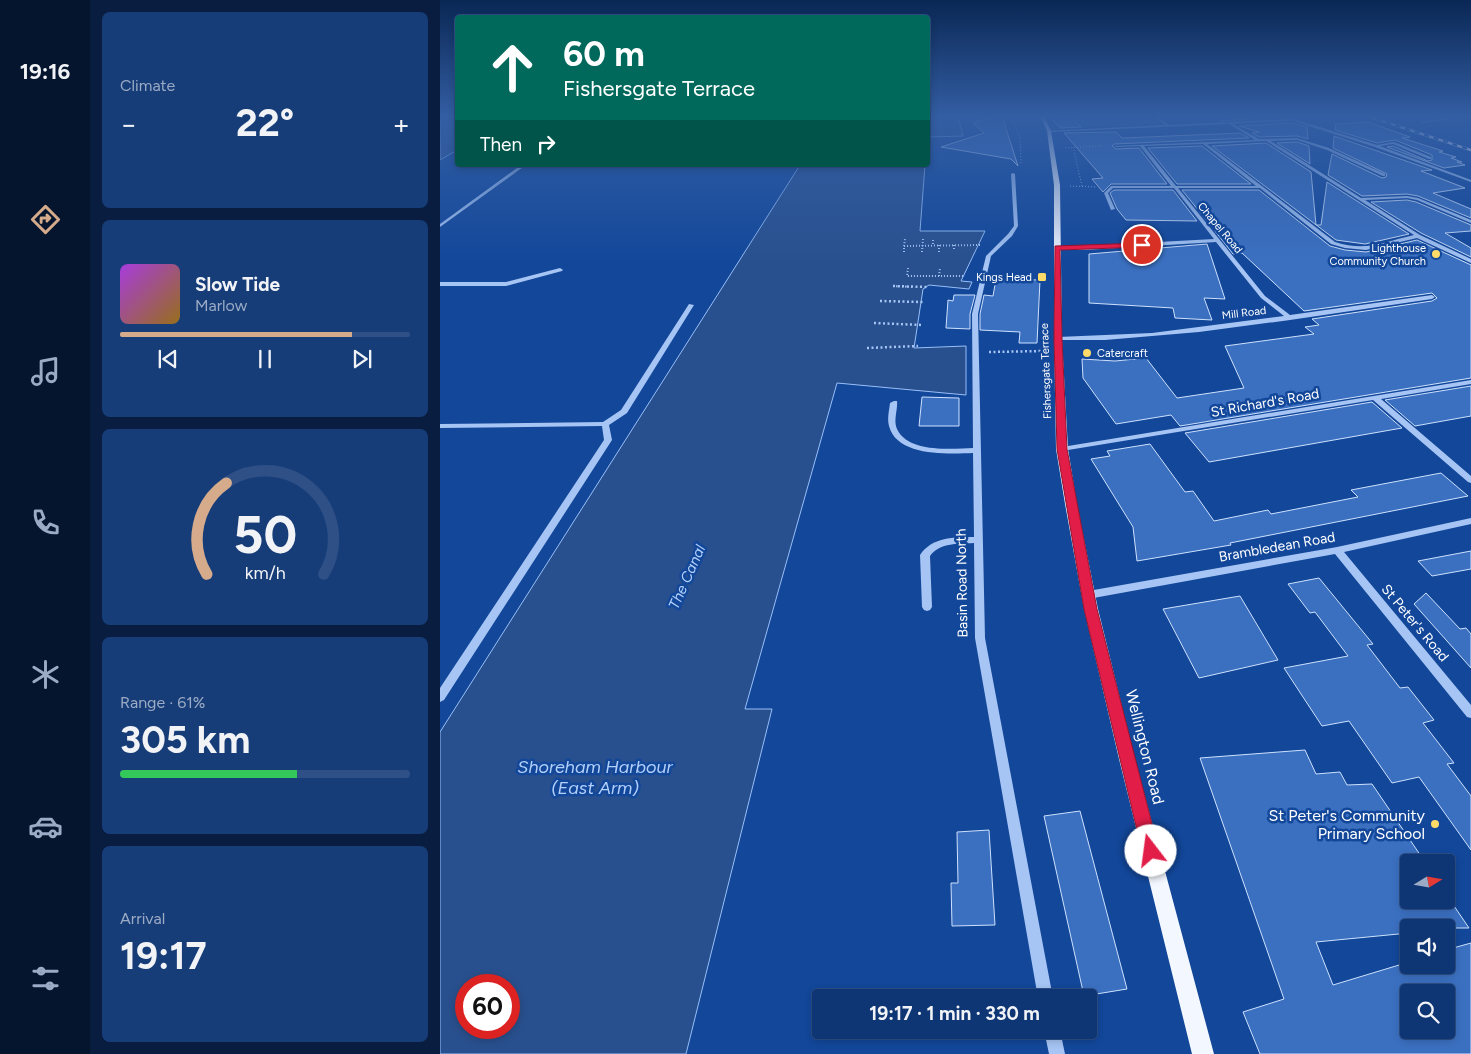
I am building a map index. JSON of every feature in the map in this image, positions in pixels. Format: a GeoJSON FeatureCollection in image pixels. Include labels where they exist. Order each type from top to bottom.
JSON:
{"type":"FeatureCollection","features":[{"type":"Feature","properties":{"kind":"main road","name":"Fishersgate Terrace"},"geometry":{"type":"LineString","coordinates":[[1054,165],[1057,185],[1058,339],[1062,449],[1088,595]]}},
{"type":"Feature","properties":{"kind":"main road","name":"Wellington Road"},"geometry":{"type":"LineString","coordinates":[[1088,595],[1127,759],[1203,1054]]}},
{"type":"Feature","properties":{"kind":"street","name":"Chapel Road"},"geometry":{"type":"LineString","coordinates":[[1156,165],[1263,297],[1290,318]]}},
{"type":"Feature","properties":{"kind":"street"},"geometry":{"type":"LineString","coordinates":[[1233,165],[1333,243],[1346,247],[1371,250],[1418,236]]}},
{"type":"Feature","properties":{"kind":"street"},"geometry":{"type":"LineString","coordinates":[[1307,165],[1418,236],[1471,261]]}},
{"type":"Feature","properties":{"kind":"street"},"geometry":{"type":"LineString","coordinates":[[1363,165],[1384,175]]}},
{"type":"Feature","properties":{"kind":"street"},"geometry":{"type":"LineString","coordinates":[[1428,165],[1471,181]]}},
{"type":"Feature","properties":{"kind":"street"},"geometry":{"type":"LineString","coordinates":[[440,226],[521,167]]}},
{"type":"Feature","properties":{"kind":"street","name":"Basin Road North"},"geometry":{"type":"LineString","coordinates":[[1013,174],[1016,226],[1014,231],[989,256],[975,314],[980,638],[1044,989]]}},
{"type":"Feature","properties":{"kind":"street"},"geometry":{"type":"LineString","coordinates":[[1113,209],[1106,193],[1109,188],[1260,187]]}},
{"type":"Feature","properties":{"kind":"street"},"geometry":{"type":"LineString","coordinates":[[1361,199],[1401,197],[1418,199],[1471,222]]}},
{"type":"Feature","properties":{"kind":"street"},"geometry":{"type":"LineString","coordinates":[[1057,248],[1095,248],[1217,240]]}},
{"type":"Feature","properties":{"kind":"street"},"geometry":{"type":"LineString","coordinates":[[440,284],[506,284],[560,270]]}},
{"type":"Feature","properties":{"kind":"street","name":"Mill Road"},"geometry":{"type":"LineString","coordinates":[[1058,339],[1121,337],[1290,318],[1432,297]]}},
{"type":"Feature","properties":{"kind":"street"},"geometry":{"type":"LineString","coordinates":[[440,426],[605,424],[624,411],[691,305]]}},
{"type":"Feature","properties":{"kind":"street","name":"St Richard's Road"},"geometry":{"type":"LineString","coordinates":[[1062,449],[1471,382]]}},
{"type":"Feature","properties":{"kind":"street"},"geometry":{"type":"LineString","coordinates":[[1374,397],[1471,480]]}},
{"type":"Feature","properties":{"kind":"street"},"geometry":{"type":"LineString","coordinates":[[894,403],[892,422],[894,431],[914,446],[926,450],[977,450]]}},
{"type":"Feature","properties":{"kind":"street"},"geometry":{"type":"LineString","coordinates":[[440,697],[608,440],[605,424]]}},
{"type":"Feature","properties":{"kind":"street","name":"Brambledean Road"},"geometry":{"type":"LineString","coordinates":[[1088,595],[1337,550],[1471,521]]}},
{"type":"Feature","properties":{"kind":"street"},"geometry":{"type":"LineString","coordinates":[[927,607],[924,555],[937,544],[979,540]]}},
{"type":"Feature","properties":{"kind":"street","name":"St Peter's Road"},"geometry":{"type":"LineString","coordinates":[[1337,550],[1471,713]]}},
{"type":"Feature","properties":{"kind":"street"},"geometry":{"type":"LineString","coordinates":[[1054,1039],[1057,1054]]}},
{"type":"Feature","properties":{"kind":"path"},"geometry":{"type":"LineString","coordinates":[[1013,174],[1020,170],[1021,165]]}},
{"type":"Feature","properties":{"kind":"path"},"geometry":{"type":"LineString","coordinates":[[1077,165],[1082,186]]}},
{"type":"Feature","properties":{"kind":"path"},"geometry":{"type":"LineString","coordinates":[[1057,185],[1119,187]]}},
{"type":"Feature","properties":{"kind":"path"},"geometry":{"type":"LineString","coordinates":[[904,252],[905,239]]}},
{"type":"Feature","properties":{"kind":"path"},"geometry":{"type":"LineString","coordinates":[[922,252],[923,239]]}},
{"type":"Feature","properties":{"kind":"path"},"geometry":{"type":"LineString","coordinates":[[933,240],[933,245]]}},
{"type":"Feature","properties":{"kind":"path"},"geometry":{"type":"LineString","coordinates":[[944,240],[945,245]]}},
{"type":"Feature","properties":{"kind":"path"},"geometry":{"type":"LineString","coordinates":[[954,251],[956,240]]}},
{"type":"Feature","properties":{"kind":"path"},"geometry":{"type":"LineString","coordinates":[[939,245],[940,252]]}},
{"type":"Feature","properties":{"kind":"path"},"geometry":{"type":"LineString","coordinates":[[904,246],[988,245]]}},
{"type":"Feature","properties":{"kind":"path"},"geometry":{"type":"LineString","coordinates":[[908,268],[908,276],[965,276]]}},
{"type":"Feature","properties":{"kind":"path"},"geometry":{"type":"LineString","coordinates":[[926,276],[927,268]]}},
{"type":"Feature","properties":{"kind":"path"},"geometry":{"type":"LineString","coordinates":[[940,268],[940,276]]}},
{"type":"Feature","properties":{"kind":"path"},"geometry":{"type":"LineString","coordinates":[[953,270],[954,276]]}},
{"type":"Feature","properties":{"kind":"path"},"geometry":{"type":"LineString","coordinates":[[893,286],[928,287]]}},
{"type":"Feature","properties":{"kind":"path"},"geometry":{"type":"LineString","coordinates":[[880,301],[923,302]]}},
{"type":"Feature","properties":{"kind":"path"},"geometry":{"type":"LineString","coordinates":[[874,323],[922,325]]}},
{"type":"Feature","properties":{"kind":"path"},"geometry":{"type":"LineString","coordinates":[[867,348],[918,346]]}},
{"type":"Feature","properties":{"kind":"path"},"geometry":{"type":"LineString","coordinates":[[983,352],[1041,351]]}},
{"type":"Feature","properties":{"kind":"water","name":"Shoreham Harbour (East Arm)"},"geometry":{"type":"Polygon","coordinates":[[[799,167],[925,167],[920,231],[985,231],[961,281],[972,282],[969,289],[929,285],[923,289],[914,348],[966,346],[966,395],[837,383],[745,709],[772,709],[686,1054],[440,1054],[440,732],[799,167]]]}},
{"type":"Feature","properties":{"kind":"building"},"geometry":{"type":"Polygon","coordinates":[[[1092,165],[1152,165],[1167,184],[1111,184],[1103,192],[1092,179],[1103,178],[1092,165]]]}},
{"type":"Feature","properties":{"kind":"building"},"geometry":{"type":"Polygon","coordinates":[[[1162,165],[1227,165],[1251,184],[1177,184],[1162,165]]]}},
{"type":"Feature","properties":{"kind":"building"},"geometry":{"type":"Polygon","coordinates":[[[1237,165],[1300,165],[1311,172],[1316,225],[1237,165]]]}},
{"type":"Feature","properties":{"kind":"building"},"geometry":{"type":"Polygon","coordinates":[[[1330,165],[1355,165],[1382,178],[1386,177],[1387,174],[1369,165],[1418,165],[1432,170],[1421,171],[1465,188],[1433,193],[1471,209],[1471,218],[1418,196],[1407,194],[1362,196],[1328,175],[1330,165]]]}},
{"type":"Feature","properties":{"kind":"building"},"geometry":{"type":"Polygon","coordinates":[[[1436,165],[1464,165],[1444,168],[1436,165]]]}},
{"type":"Feature","properties":{"kind":"building"},"geometry":{"type":"Polygon","coordinates":[[[1327,182],[1409,234],[1365,244],[1336,240],[1316,225],[1321,225],[1327,182]]]}},
{"type":"Feature","properties":{"kind":"building"},"geometry":{"type":"Polygon","coordinates":[[[1114,190],[1173,190],[1197,221],[1126,220],[1117,209],[1110,193],[1114,190]]]}},
{"type":"Feature","properties":{"kind":"building"},"geometry":{"type":"Polygon","coordinates":[[[1182,190],[1259,190],[1330,246],[1366,252],[1417,240],[1471,265],[1471,378],[1180,426],[1171,415],[1116,424],[1083,378],[1082,359],[1115,361],[1146,358],[1177,398],[1244,388],[1225,346],[1314,334],[1305,327],[1319,325],[1312,319],[1432,301],[1437,298],[1432,293],[1304,311],[1242,253],[1233,254],[1215,231],[1215,221],[1207,221],[1182,190]]]}},
{"type":"Feature","properties":{"kind":"building"},"geometry":{"type":"Polygon","coordinates":[[[1407,200],[1471,225],[1471,231],[1445,233],[1471,248],[1471,257],[1421,233],[1371,202],[1407,200]]]}},
{"type":"Feature","properties":{"kind":"building"},"geometry":{"type":"Polygon","coordinates":[[[1207,244],[1225,299],[1204,298],[1212,320],[1175,318],[1173,308],[1089,303],[1089,254],[1207,244]]]}},
{"type":"Feature","properties":{"kind":"building"},"geometry":{"type":"Polygon","coordinates":[[[996,279],[1040,280],[1037,343],[1019,343],[1020,332],[980,330],[980,314],[984,295],[993,296],[996,279]]]}},
{"type":"Feature","properties":{"kind":"building"},"geometry":{"type":"Polygon","coordinates":[[[954,295],[975,295],[970,314],[970,329],[946,328],[948,300],[953,301],[954,295]]]}},
{"type":"Feature","properties":{"kind":"building"},"geometry":{"type":"Polygon","coordinates":[[[1471,386],[1471,416],[1415,426],[1385,400],[1471,386]]]}},
{"type":"Feature","properties":{"kind":"building"},"geometry":{"type":"Polygon","coordinates":[[[922,397],[959,398],[959,426],[919,426],[922,397]]]}},
{"type":"Feature","properties":{"kind":"building"},"geometry":{"type":"Polygon","coordinates":[[[1372,402],[1402,428],[1209,462],[1185,433],[1372,402]]]}},
{"type":"Feature","properties":{"kind":"building"},"geometry":{"type":"Polygon","coordinates":[[[1150,444],[1185,492],[1193,491],[1214,521],[1268,510],[1271,514],[1358,497],[1351,490],[1441,473],[1468,496],[1230,543],[1231,545],[1137,561],[1133,527],[1091,459],[1110,456],[1107,451],[1150,444]]]}},
{"type":"Feature","properties":{"kind":"building"},"geometry":{"type":"Polygon","coordinates":[[[1471,551],[1471,569],[1432,576],[1418,561],[1471,551]]]}},
{"type":"Feature","properties":{"kind":"building"},"geometry":{"type":"Polygon","coordinates":[[[1319,578],[1373,644],[1367,645],[1400,688],[1408,687],[1434,720],[1423,723],[1454,763],[1447,764],[1471,796],[1471,850],[1419,777],[1392,783],[1349,721],[1322,726],[1284,668],[1348,656],[1315,612],[1310,613],[1288,584],[1319,578]]]}},
{"type":"Feature","properties":{"kind":"building"},"geometry":{"type":"Polygon","coordinates":[[[1426,593],[1460,629],[1466,628],[1471,634],[1471,668],[1414,604],[1426,593]]]}},
{"type":"Feature","properties":{"kind":"building"},"geometry":{"type":"Polygon","coordinates":[[[1240,596],[1278,660],[1199,678],[1163,609],[1240,596]]]}},
{"type":"Feature","properties":{"kind":"building"},"geometry":{"type":"Polygon","coordinates":[[[1305,750],[1316,774],[1340,772],[1347,785],[1372,784],[1420,854],[1400,854],[1400,909],[1455,909],[1455,907],[1469,928],[1455,928],[1455,919],[1400,919],[1400,934],[1316,942],[1333,985],[1400,965],[1400,974],[1455,974],[1455,947],[1471,943],[1471,1054],[1260,1054],[1243,1012],[1284,999],[1200,758],[1305,750]]]}},
{"type":"Feature","properties":{"kind":"building"},"geometry":{"type":"Polygon","coordinates":[[[1080,811],[1127,989],[1097,994],[1097,989],[1082,989],[1044,816],[1080,811]]]}},
{"type":"Feature","properties":{"kind":"building"},"geometry":{"type":"Polygon","coordinates":[[[989,830],[995,925],[952,926],[951,883],[958,883],[957,832],[989,830]]]}},
{"type":"Feature","properties":{"kind":"place","name":"Lighthouse Community Church"},"geometry":{"type":"Point","coordinates":[1436,254]}},
{"type":"Feature","properties":{"kind":"place","name":"Kings Head"},"geometry":{"type":"Point","coordinates":[1042,277]}},
{"type":"Feature","properties":{"kind":"place","name":"Catercraft"},"geometry":{"type":"Point","coordinates":[1087,353]}},
{"type":"Feature","properties":{"kind":"place","name":"St Peter's Community Primary School"},"geometry":{"type":"Point","coordinates":[1435,824]}},
{"type":"Feature","properties":{"kind":"route"},"geometry":{"type":"LineString","coordinates":[[1142,245],[1057,248],[1058,339],[1062,449],[1071,504],[1091,609],[1151,851]]}},
{"type":"Feature","properties":{"kind":"water label","name":"The Canal"},"geometry":{"type":"Point","coordinates":[687,577]}}]}
